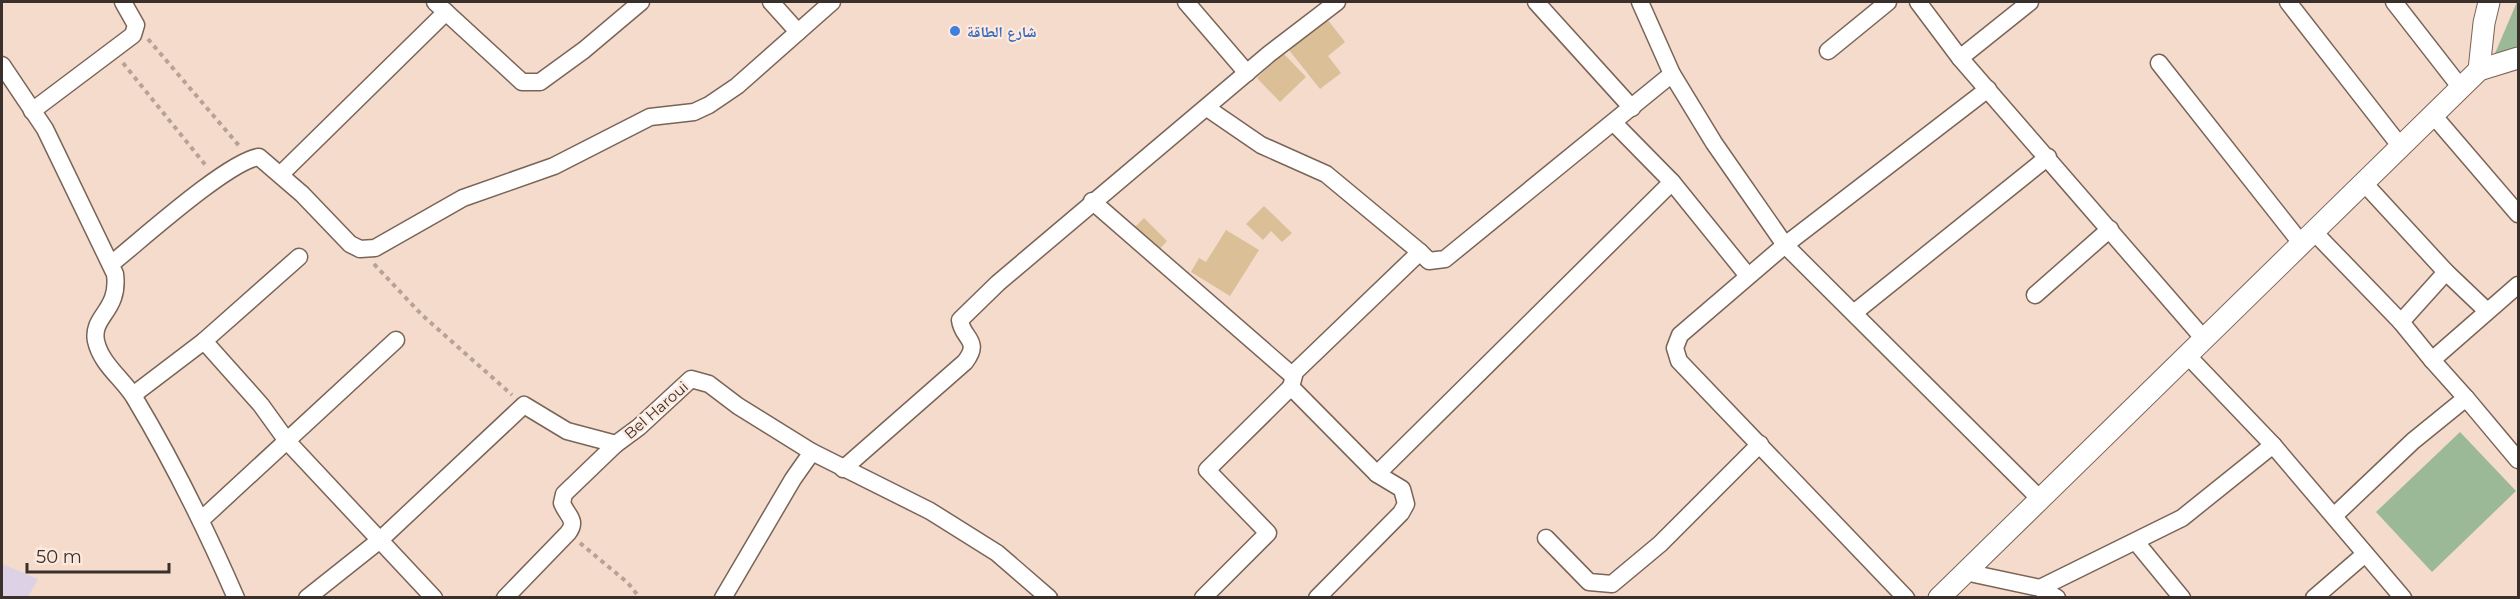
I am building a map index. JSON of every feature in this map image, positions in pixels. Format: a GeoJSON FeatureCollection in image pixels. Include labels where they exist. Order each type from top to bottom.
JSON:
{"type":"FeatureCollection","features":[{"type":"Feature","properties":{"kind":"street"},"geometry":{"type":"LineString","coordinates":[[32,111],[133,35],[135,26],[123,2]]}},
{"type":"Feature","properties":{"kind":"street"},"geometry":{"type":"LineString","coordinates":[[280,174],[441,7],[522,82],[532,84],[540,82],[584,50],[641,2]]}},
{"type":"Feature","properties":{"kind":"street"},"geometry":{"type":"LineString","coordinates":[[771,2],[798,32]]}},
{"type":"Feature","properties":{"kind":"street"},"geometry":{"type":"LineString","coordinates":[[111,264],[217,179],[250,158],[260,157],[350,244],[360,249],[375,248],[463,198],[554,166],[650,117],[694,112],[709,105],[737,86],[832,2]]}},
{"type":"Feature","properties":{"kind":"street"},"geometry":{"type":"LineString","coordinates":[[1186,2],[1247,73]]}},
{"type":"Feature","properties":{"kind":"street"},"geometry":{"type":"LineString","coordinates":[[843,469],[965,362],[971,354],[973,345],[960,320],[998,283],[1092,201],[1247,73],[1338,2]]}},
{"type":"Feature","properties":{"kind":"street"},"geometry":{"type":"LineString","coordinates":[[1536,2],[1632,108]]}},
{"type":"Feature","properties":{"kind":"street"},"geometry":{"type":"LineString","coordinates":[[1640,2],[1672,74],[1714,143],[1785,245],[1855,312],[2040,499]]}},
{"type":"Feature","properties":{"kind":"street"},"geometry":{"type":"LineString","coordinates":[[1828,51],[1888,2]]}},
{"type":"Feature","properties":{"kind":"street"},"geometry":{"type":"LineString","coordinates":[[1918,2],[1960,58],[2204,339]]}},
{"type":"Feature","properties":{"kind":"street"},"geometry":{"type":"LineString","coordinates":[[1960,58],[2030,2]]}},
{"type":"Feature","properties":{"kind":"street"},"geometry":{"type":"LineString","coordinates":[[2288,2],[2401,147]]}},
{"type":"Feature","properties":{"kind":"street"},"geometry":{"type":"LineString","coordinates":[[2394,2],[2461,88]]}},
{"type":"Feature","properties":{"kind":"street"},"geometry":{"type":"LineString","coordinates":[[2479,70],[2484,23],[2490,2]]}},
{"type":"Feature","properties":{"kind":"street"},"geometry":{"type":"LineString","coordinates":[[1939,597],[2479,70],[2518,58]]}},
{"type":"Feature","properties":{"kind":"street"},"geometry":{"type":"LineString","coordinates":[[2159,63],[2307,238],[2401,322],[2518,460]]}},
{"type":"Feature","properties":{"kind":"street"},"geometry":{"type":"LineString","coordinates":[[2,64],[60,159],[111,264],[117,289],[113,304],[99,321],[95,332],[101,357],[133,395],[201,519],[236,597]]}},
{"type":"Feature","properties":{"kind":"street"},"geometry":{"type":"LineString","coordinates":[[1207,108],[1261,145],[1326,174],[1429,261],[1444,259],[1672,74]]}},
{"type":"Feature","properties":{"kind":"street"},"geometry":{"type":"LineString","coordinates":[[1906,597],[1679,361],[1675,348],[1680,335],[1785,245],[1988,89]]}},
{"type":"Feature","properties":{"kind":"street"},"geometry":{"type":"LineString","coordinates":[[2433,115],[2518,214]]}},
{"type":"Feature","properties":{"kind":"street"},"geometry":{"type":"LineString","coordinates":[[1614,123],[1672,182],[1748,276]]}},
{"type":"Feature","properties":{"kind":"street"},"geometry":{"type":"LineString","coordinates":[[1855,312],[2048,157]]}},
{"type":"Feature","properties":{"kind":"street"},"geometry":{"type":"LineString","coordinates":[[1377,474],[1672,182]]}},
{"type":"Feature","properties":{"kind":"street"},"geometry":{"type":"LineString","coordinates":[[2364,183],[2446,272],[2487,311]]}},
{"type":"Feature","properties":{"kind":"street"},"geometry":{"type":"LineString","coordinates":[[1092,201],[1292,382],[1377,474],[1402,489],[1406,504],[1401,513],[1317,597]]}},
{"type":"Feature","properties":{"kind":"street"},"geometry":{"type":"LineString","coordinates":[[2035,295],[2110,229]]}},
{"type":"Feature","properties":{"kind":"street"},"geometry":{"type":"LineString","coordinates":[[1203,597],[1268,533],[1207,470],[1420,252]]}},
{"type":"Feature","properties":{"kind":"street"},"geometry":{"type":"LineString","coordinates":[[133,395],[204,341],[299,257]]}},
{"type":"Feature","properties":{"kind":"street"},"geometry":{"type":"LineString","coordinates":[[2401,322],[2446,272]]}},
{"type":"Feature","properties":{"kind":"street"},"geometry":{"type":"LineString","coordinates":[[2432,360],[2518,285]]}},
{"type":"Feature","properties":{"kind":"street"},"geometry":{"type":"LineString","coordinates":[[201,519],[396,340]]}},
{"type":"Feature","properties":{"kind":"street"},"geometry":{"type":"LineString","coordinates":[[204,341],[261,405],[287,441],[434,597]]}},
{"type":"Feature","properties":{"kind":"street"},"geometry":{"type":"LineString","coordinates":[[2187,355],[2273,445],[2403,597]]}},
{"type":"Feature","properties":{"kind":"street","name":"Bel Haroui"},"geometry":{"type":"LineString","coordinates":[[524,405],[567,431],[616,444],[639,427],[684,384],[691,379],[699,379],[812,452],[930,511],[997,553],[1049,597]]}},
{"type":"Feature","properties":{"kind":"street"},"geometry":{"type":"LineString","coordinates":[[2335,515],[2413,441],[2466,398]]}},
{"type":"Feature","properties":{"kind":"street"},"geometry":{"type":"LineString","coordinates":[[307,597],[380,540],[524,405]]}},
{"type":"Feature","properties":{"kind":"street"},"geometry":{"type":"LineString","coordinates":[[505,597],[568,533],[573,526],[573,519],[562,503],[564,494],[616,444]]}},
{"type":"Feature","properties":{"kind":"street"},"geometry":{"type":"LineString","coordinates":[[1546,538],[1588,582],[1612,584],[1660,543],[1760,444]]}},
{"type":"Feature","properties":{"kind":"street"},"geometry":{"type":"LineString","coordinates":[[2040,588],[2182,518],[2273,445]]}},
{"type":"Feature","properties":{"kind":"street"},"geometry":{"type":"LineString","coordinates":[[723,597],[793,479],[812,452]]}},
{"type":"Feature","properties":{"kind":"street"},"geometry":{"type":"LineString","coordinates":[[2136,542],[2182,597]]}},
{"type":"Feature","properties":{"kind":"street"},"geometry":{"type":"LineString","coordinates":[[2314,597],[2365,554]]}},
{"type":"Feature","properties":{"kind":"street"},"geometry":{"type":"LineString","coordinates":[[1965,573],[2040,588],[2057,597]]}},
{"type":"Feature","properties":{"kind":"path"},"geometry":{"type":"LineString","coordinates":[[135,26],[250,158]]}},
{"type":"Feature","properties":{"kind":"path"},"geometry":{"type":"LineString","coordinates":[[113,51],[217,179]]}},
{"type":"Feature","properties":{"kind":"path"},"geometry":{"type":"LineString","coordinates":[[360,249],[422,315],[524,405]]}},
{"type":"Feature","properties":{"kind":"path"},"geometry":{"type":"LineString","coordinates":[[568,533],[628,583],[640,597]]}},
{"type":"Feature","properties":{"kind":"shaded area"},"geometry":{"type":"Polygon","coordinates":[[[2,564],[38,579],[28,597],[2,597],[2,564]]]}},
{"type":"Feature","properties":{"kind":"green space"},"geometry":{"type":"Polygon","coordinates":[[[2517,2],[2518,57],[2493,58],[2517,2]]]}},
{"type":"Feature","properties":{"kind":"green space"},"geometry":{"type":"Polygon","coordinates":[[[2460,432],[2516,491],[2432,572],[2376,512],[2460,432]]]}},
{"type":"Feature","properties":{"kind":"building"},"geometry":{"type":"Polygon","coordinates":[[[1327,19],[1345,42],[1328,56],[1341,73],[1320,89],[1289,50],[1327,19]]]}},
{"type":"Feature","properties":{"kind":"building"},"geometry":{"type":"Polygon","coordinates":[[[1283,53],[1306,77],[1280,102],[1257,78],[1283,53]]]}},
{"type":"Feature","properties":{"kind":"building"},"geometry":{"type":"Polygon","coordinates":[[[1264,206],[1292,233],[1282,242],[1271,231],[1263,240],[1246,224],[1264,206]]]}},
{"type":"Feature","properties":{"kind":"building"},"geometry":{"type":"Polygon","coordinates":[[[1144,218],[1167,241],[1155,254],[1131,231],[1144,218]]]}},
{"type":"Feature","properties":{"kind":"building"},"geometry":{"type":"Polygon","coordinates":[[[1226,230],[1259,250],[1230,296],[1191,272],[1199,258],[1206,262],[1226,230]]]}},
{"type":"Feature","properties":{"kind":"place","name":"شارع الطاقة"},"geometry":{"type":"Point","coordinates":[955,31]}}]}
